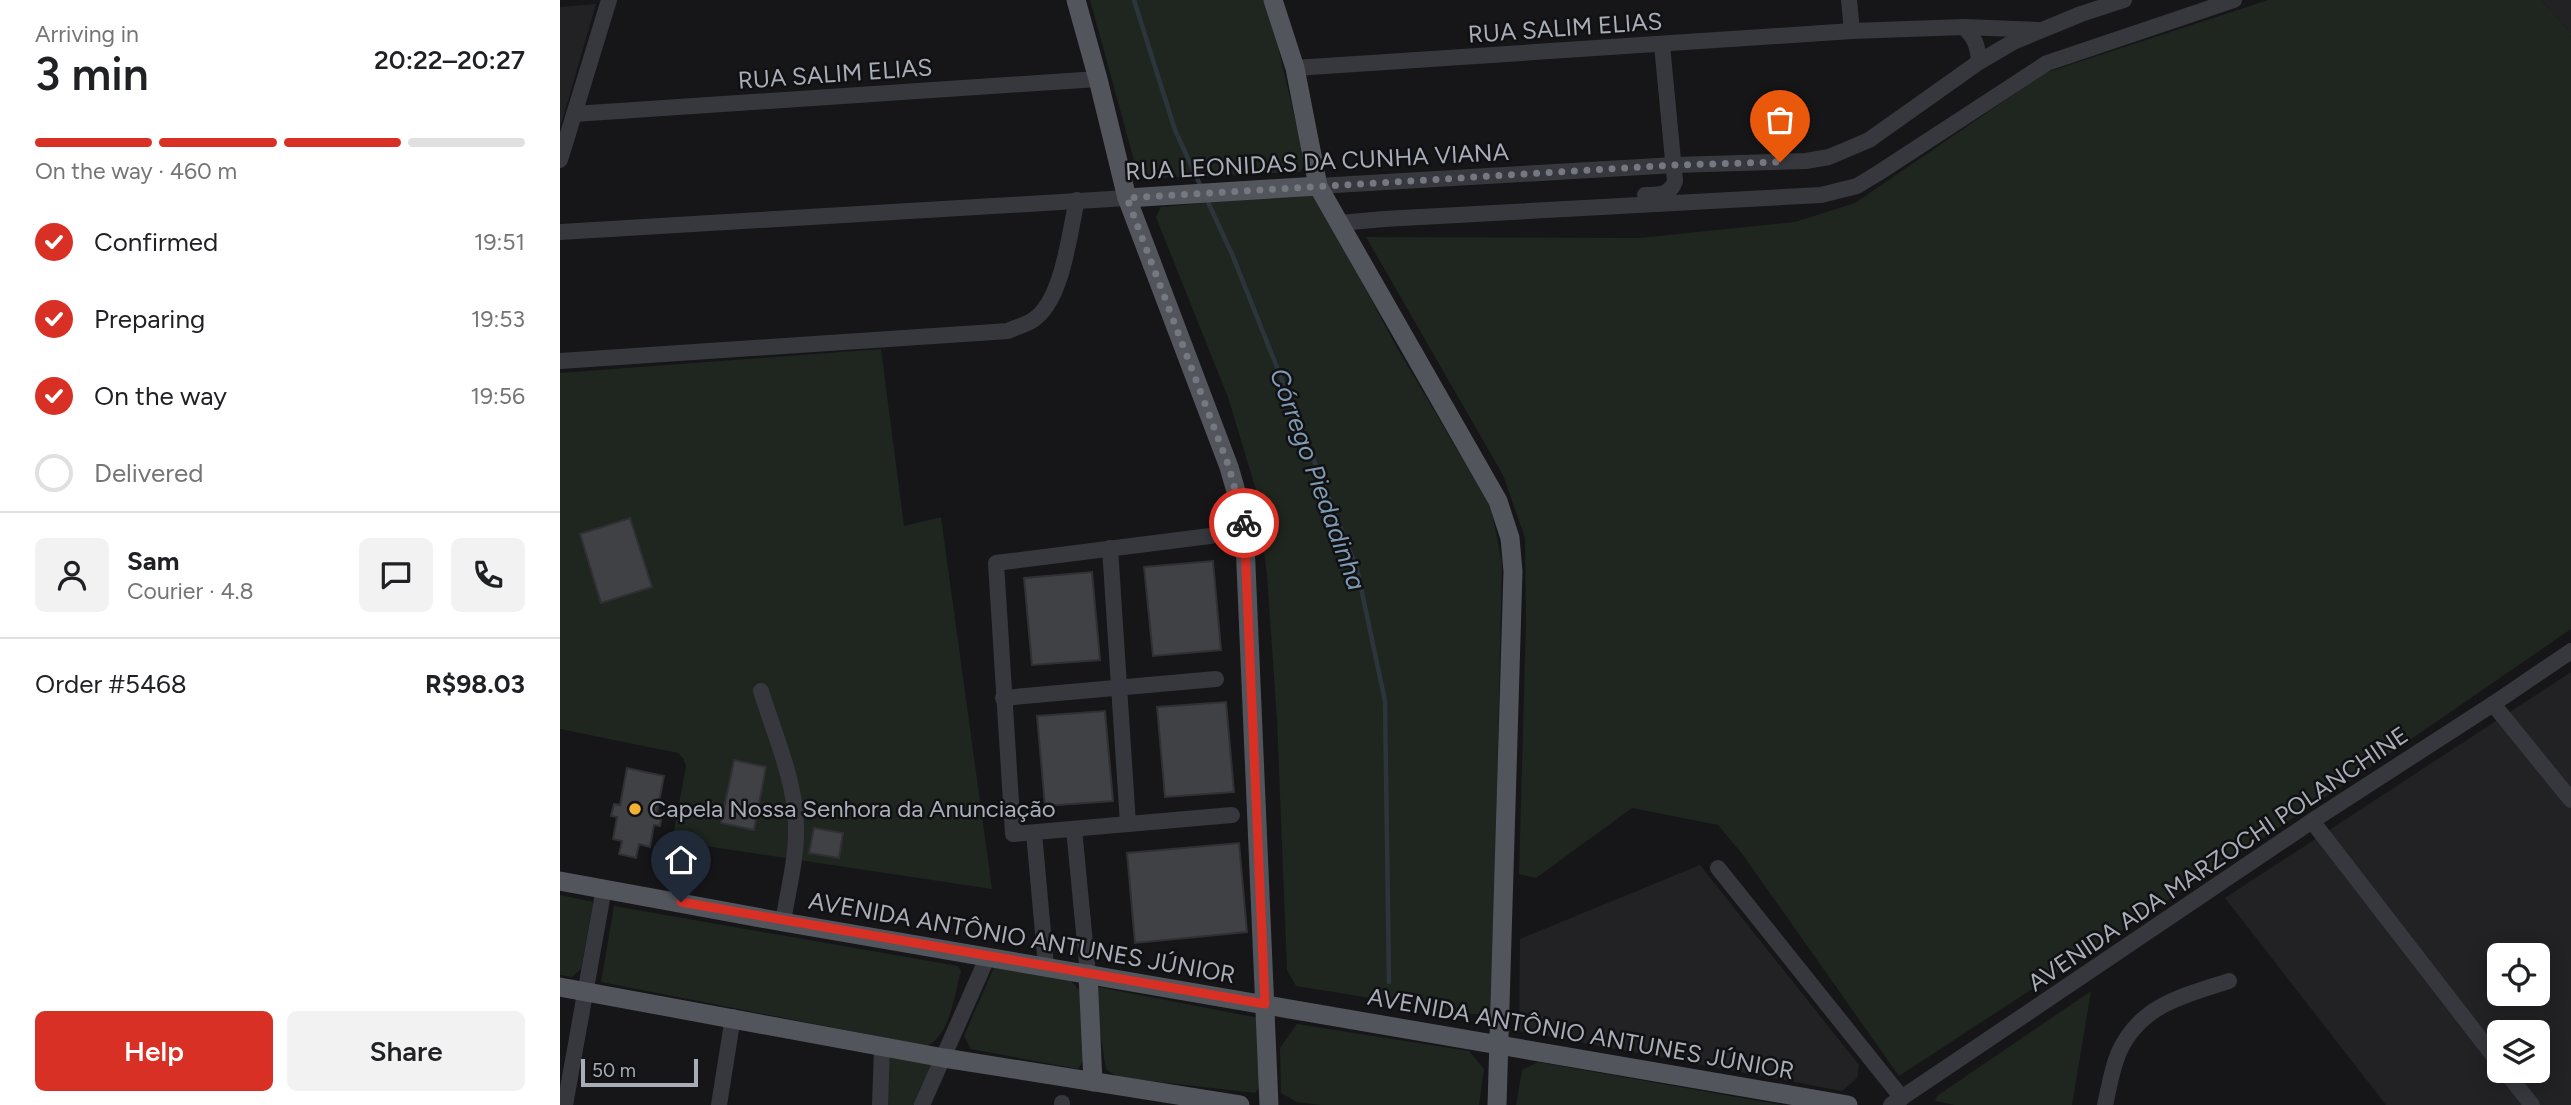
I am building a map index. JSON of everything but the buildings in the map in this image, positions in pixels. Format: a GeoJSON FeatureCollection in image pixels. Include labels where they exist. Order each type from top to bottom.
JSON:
{"type":"FeatureCollection","features":[{"type":"Feature","properties":{"kind":"main road"},"geometry":{"type":"LineString","coordinates":[[1076,0],[1127,198],[1225,455],[1244,519],[1269,1105]]}},
{"type":"Feature","properties":{"kind":"main road"},"geometry":{"type":"LineString","coordinates":[[1273,0],[1295,68],[1308,187],[1340,223],[1498,501],[1510,537],[1513,571],[1497,1105]]}},
{"type":"Feature","properties":{"kind":"main road","name":"RUA LEONIDAS DA CUNHA VIANA"},"geometry":{"type":"LineString","coordinates":[[1127,198],[1308,187]]}},
{"type":"Feature","properties":{"kind":"main road","name":"AVENIDA ANTÔNIO ANTUNES JÚNIOR"},"geometry":{"type":"LineString","coordinates":[[560,880],[783,922],[1849,1105]]}},
{"type":"Feature","properties":{"kind":"main road"},"geometry":{"type":"LineString","coordinates":[[1088,974],[1093,1082]]}},
{"type":"Feature","properties":{"kind":"main road"},"geometry":{"type":"LineString","coordinates":[[560,987],[944,1058],[1240,1105]]}},
{"type":"Feature","properties":{"kind":"street"},"geometry":{"type":"LineString","coordinates":[[560,160],[609,0]]}},
{"type":"Feature","properties":{"kind":"street"},"geometry":{"type":"LineString","coordinates":[[1849,0],[1852,31]]}},
{"type":"Feature","properties":{"kind":"street","name":"RUA LEONIDAS DA CUNHA VIANA"},"geometry":{"type":"LineString","coordinates":[[1308,187],[1675,165],[1806,161],[1829,157],[1869,140],[1979,62],[2083,7],[2124,0]]}},
{"type":"Feature","properties":{"kind":"street"},"geometry":{"type":"LineString","coordinates":[[1340,223],[1821,195],[1857,186],[2036,69],[2106,42],[2234,0]]}},
{"type":"Feature","properties":{"kind":"street"},"geometry":{"type":"LineString","coordinates":[[1964,27],[1978,47],[1979,62]]}},
{"type":"Feature","properties":{"kind":"street","name":"RUA SALIM ELIAS"},"geometry":{"type":"LineString","coordinates":[[1295,68],[1852,31],[1964,27],[2041,30]]}},
{"type":"Feature","properties":{"kind":"street"},"geometry":{"type":"LineString","coordinates":[[1601,208],[1617,197],[1663,194],[1675,185],[1662,45]]}},
{"type":"Feature","properties":{"kind":"street","name":"RUA SALIM ELIAS"},"geometry":{"type":"LineString","coordinates":[[575,114],[1098,79]]}},
{"type":"Feature","properties":{"kind":"street","name":"RUA LEONIDAS DA CUNHA VIANA"},"geometry":{"type":"LineString","coordinates":[[560,232],[1127,198]]}},
{"type":"Feature","properties":{"kind":"street"},"geometry":{"type":"LineString","coordinates":[[560,361],[1008,331],[1033,320],[1046,307],[1058,285],[1077,200]]}},
{"type":"Feature","properties":{"kind":"street"},"geometry":{"type":"LineString","coordinates":[[1210,536],[996,563],[1013,834],[1232,815]]}},
{"type":"Feature","properties":{"kind":"street"},"geometry":{"type":"LineString","coordinates":[[1110,548],[1128,824]]}},
{"type":"Feature","properties":{"kind":"street","name":"AVENIDA ADA MARZOCHI POLANCHINE"},"geometry":{"type":"LineString","coordinates":[[1897,1102],[2312,821],[2571,651]]}},
{"type":"Feature","properties":{"kind":"street"},"geometry":{"type":"LineString","coordinates":[[1003,698],[1216,678]]}},
{"type":"Feature","properties":{"kind":"street"},"geometry":{"type":"LineString","coordinates":[[761,691],[792,795],[796,825],[794,858],[783,922]]}},
{"type":"Feature","properties":{"kind":"street"},"geometry":{"type":"LineString","coordinates":[[2493,704],[2571,800]]}},
{"type":"Feature","properties":{"kind":"street"},"geometry":{"type":"LineString","coordinates":[[2312,821],[2487,1047]]}},
{"type":"Feature","properties":{"kind":"street"},"geometry":{"type":"LineString","coordinates":[[1074,829],[1088,974]]}},
{"type":"Feature","properties":{"kind":"street"},"geometry":{"type":"LineString","coordinates":[[1034,833],[1046,966]]}},
{"type":"Feature","properties":{"kind":"street"},"geometry":{"type":"LineString","coordinates":[[1718,868],[1897,1102]]}},
{"type":"Feature","properties":{"kind":"street"},"geometry":{"type":"LineString","coordinates":[[565,1105],[604,888]]}},
{"type":"Feature","properties":{"kind":"street"},"geometry":{"type":"LineString","coordinates":[[922,1105],[988,956]]}},
{"type":"Feature","properties":{"kind":"street"},"geometry":{"type":"LineString","coordinates":[[2105,1105],[2119,1053],[2132,1031],[2149,1012],[2166,1002],[2229,981]]}},
{"type":"Feature","properties":{"kind":"street"},"geometry":{"type":"LineString","coordinates":[[719,1105],[733,1017]]}},
{"type":"Feature","properties":{"kind":"street"},"geometry":{"type":"LineString","coordinates":[[880,1105],[882,1047]]}},
{"type":"Feature","properties":{"kind":"street"},"geometry":{"type":"LineString","coordinates":[[2515,1083],[2532,1105]]}},
{"type":"Feature","properties":{"kind":"shaded area"},"geometry":{"type":"Polygon","coordinates":[[[1090,0],[1267,0],[1305,161],[1301,172],[1139,179],[1090,0]]]}},
{"type":"Feature","properties":{"kind":"shaded area"},"geometry":{"type":"Polygon","coordinates":[[[2268,0],[2541,0],[2571,33],[2571,629],[2353,779],[1899,1076],[1743,855],[1718,825],[1632,808],[1536,878],[1519,874],[1526,622],[1525,538],[1503,475],[1366,237],[1639,238],[1795,222],[1855,203],[2045,73],[2268,0]]]}},
{"type":"Feature","properties":{"kind":"shaded area"},"geometry":{"type":"Polygon","coordinates":[[[2541,0],[2571,0],[2571,33],[2541,0]]]}},
{"type":"Feature","properties":{"kind":"shaded area"},"geometry":{"type":"Polygon","coordinates":[[[596,4],[560,128],[560,7],[596,4]]]}},
{"type":"Feature","properties":{"kind":"shaded area"},"geometry":{"type":"Polygon","coordinates":[[[1314,193],[1396,346],[1491,507],[1502,563],[1492,1014],[1471,1014],[1296,986],[1287,970],[1277,720],[1267,575],[1256,490],[1228,397],[1156,217],[1161,207],[1314,193]]]}},
{"type":"Feature","properties":{"kind":"shaded area"},"geometry":{"type":"Polygon","coordinates":[[[881,349],[904,526],[941,517],[992,889],[672,841],[686,766],[678,753],[560,729],[560,373],[881,349]]]}},
{"type":"Feature","properties":{"kind":"shaded area"},"geometry":{"type":"Polygon","coordinates":[[[2571,672],[2571,1105],[2386,1105],[2225,898],[2571,672]]]}},
{"type":"Feature","properties":{"kind":"shaded area"},"geometry":{"type":"Polygon","coordinates":[[[1700,865],[1859,1065],[1857,1078],[1842,1091],[1519,1031],[1520,939],[1700,865]]]}},
{"type":"Feature","properties":{"kind":"shaded area"},"geometry":{"type":"Polygon","coordinates":[[[560,895],[593,902],[581,969],[572,977],[560,975],[560,895]]]}},
{"type":"Feature","properties":{"kind":"shaded area"},"geometry":{"type":"Polygon","coordinates":[[[614,906],[958,966],[961,971],[946,1023],[941,1033],[927,1046],[601,982],[614,906]]]}},
{"type":"Feature","properties":{"kind":"shaded area"},"geometry":{"type":"Polygon","coordinates":[[[995,965],[1070,980],[1080,991],[1084,1060],[1078,1069],[971,1049],[964,1036],[995,965]]]}},
{"type":"Feature","properties":{"kind":"shaded area"},"geometry":{"type":"Polygon","coordinates":[[[1098,987],[1259,1018],[1262,1084],[1255,1093],[1117,1077],[1106,1069],[1095,1001],[1098,987]]]}},
{"type":"Feature","properties":{"kind":"shaded area"},"geometry":{"type":"Polygon","coordinates":[[[2091,991],[2072,1105],[1955,1105],[1935,1101],[1937,1096],[2091,991]]]}},
{"type":"Feature","properties":{"kind":"shaded area"},"geometry":{"type":"Polygon","coordinates":[[[1297,1024],[1469,1051],[1484,1069],[1479,1105],[1321,1105],[1297,1102],[1281,1093],[1280,1048],[1297,1024]]]}},
{"type":"Feature","properties":{"kind":"shaded area"},"geometry":{"type":"Polygon","coordinates":[[[889,1055],[935,1062],[916,1105],[886,1105],[889,1055]]]}},
{"type":"Feature","properties":{"kind":"shaded area"},"geometry":{"type":"Polygon","coordinates":[[[1538,1062],[1782,1105],[1516,1105],[1522,1070],[1538,1062]]]}},
{"type":"Feature","properties":{"kind":"waterway","name":"Córrego Piedadinha"},"geometry":{"type":"LineString","coordinates":[[1134,0],[1175,130],[1201,187]]}},
{"type":"Feature","properties":{"kind":"waterway","name":"Córrego Piedadinha"},"geometry":{"type":"LineString","coordinates":[[1206,198],[1232,254],[1357,569],[1385,701],[1389,982]]}},
{"type":"Feature","properties":{"kind":"way so far"},"geometry":{"type":"LineString","coordinates":[[1244,523],[1229,467],[1127,198],[1675,165],[1780,162]]}},
{"type":"Feature","properties":{"kind":"place","name":"Capela Nossa Senhora da Anunciação"},"geometry":{"type":"Point","coordinates":[635,809]}},
{"type":"Feature","properties":{"kind":"route"},"geometry":{"type":"LineString","coordinates":[[681,902],[783,922],[1265,1004],[1244,523]]}}]}
